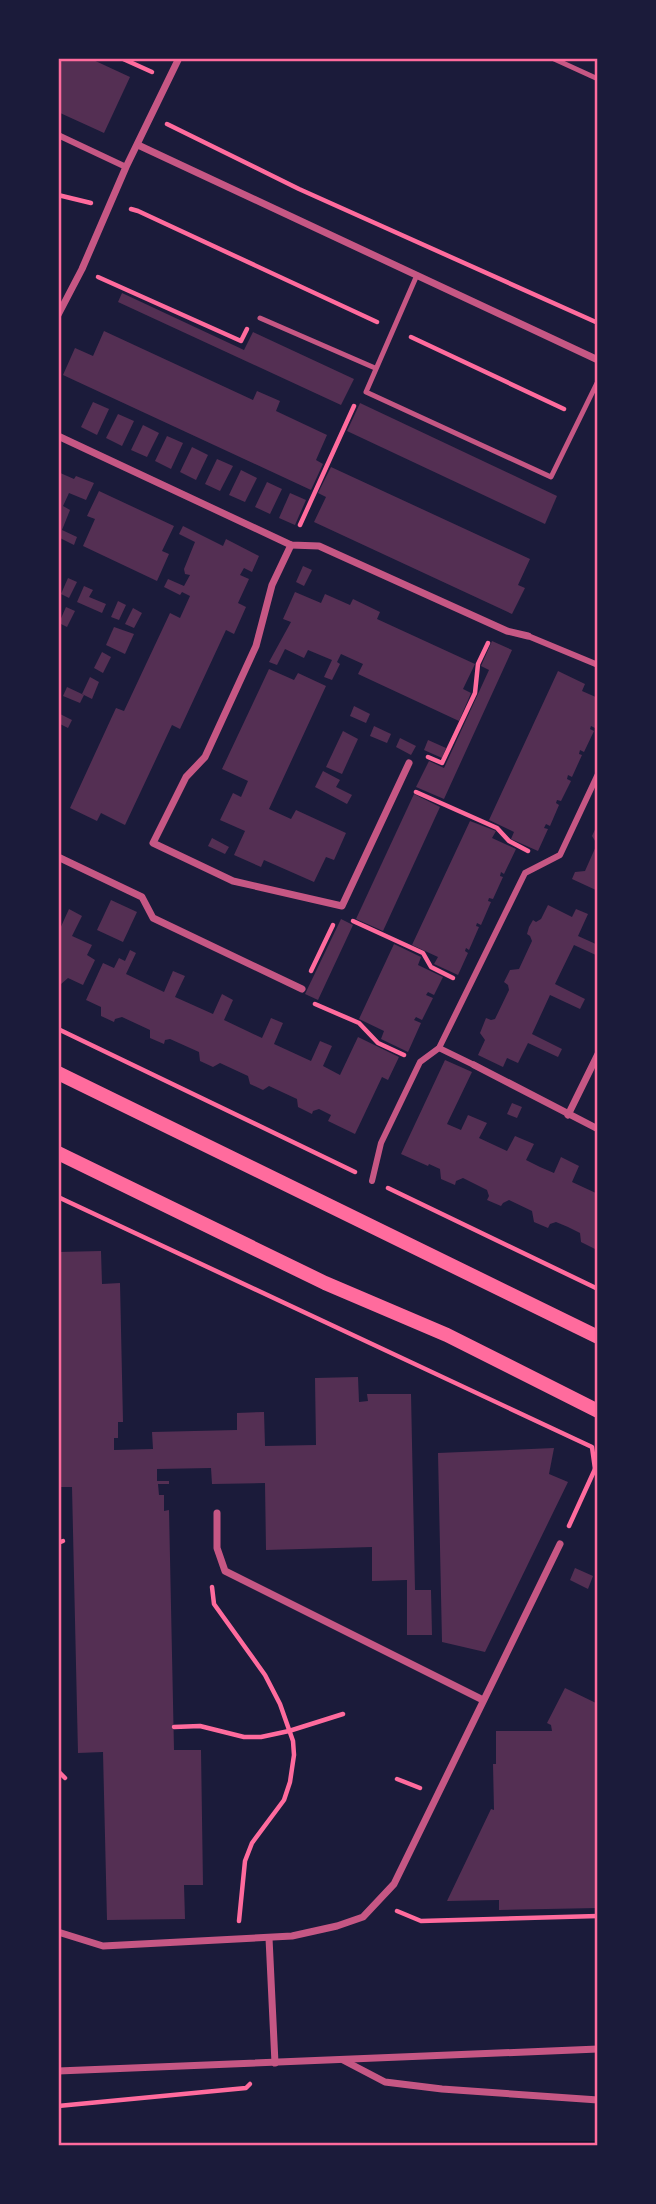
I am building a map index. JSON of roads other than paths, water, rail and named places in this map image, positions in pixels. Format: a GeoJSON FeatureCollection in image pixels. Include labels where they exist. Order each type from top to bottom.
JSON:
{"type":"FeatureCollection","features":[{"type":"Feature","properties":{"kind":"main road"},"geometry":{"type":"LineString","coordinates":[[58,1073],[598,1337]]}},
{"type":"Feature","properties":{"kind":"main road"},"geometry":{"type":"LineString","coordinates":[[58,1153],[325,1283],[447,1335],[598,1411]]}},
{"type":"Feature","properties":{"kind":"street"},"geometry":{"type":"LineString","coordinates":[[58,315],[82,269],[126,167],[179,58]]}},
{"type":"Feature","properties":{"kind":"street"},"geometry":{"type":"LineString","coordinates":[[58,135],[126,167]]}},
{"type":"Feature","properties":{"kind":"street"},"geometry":{"type":"LineString","coordinates":[[138,145],[598,360]]}},
{"type":"Feature","properties":{"kind":"street"},"geometry":{"type":"LineString","coordinates":[[58,436],[291,545],[319,546],[496,626],[598,665]]}},
{"type":"Feature","properties":{"kind":"street"},"geometry":{"type":"LineString","coordinates":[[291,545],[272,585],[256,646],[205,757],[186,777],[153,842],[233,881],[342,906],[409,763]]}},
{"type":"Feature","properties":{"kind":"street"},"geometry":{"type":"LineString","coordinates":[[372,1181],[381,1143],[420,1062],[439,1048],[525,873],[560,855],[598,775]]}},
{"type":"Feature","properties":{"kind":"street"},"geometry":{"type":"LineString","coordinates":[[58,857],[142,897],[153,918],[302,989]]}},
{"type":"Feature","properties":{"kind":"street"},"geometry":{"type":"LineString","coordinates":[[439,1048],[598,1129]]}},
{"type":"Feature","properties":{"kind":"street"},"geometry":{"type":"LineString","coordinates":[[568,1115],[598,1054]]}},
{"type":"Feature","properties":{"kind":"street"},"geometry":{"type":"LineString","coordinates":[[217,1513],[217,1548],[225,1571],[483,1700]]}},
{"type":"Feature","properties":{"kind":"street"},"geometry":{"type":"LineString","coordinates":[[58,1932],[103,1946],[269,1938],[337,1926],[363,1917],[394,1884],[560,1544]]}},
{"type":"Feature","properties":{"kind":"street"},"geometry":{"type":"LineString","coordinates":[[269,1938],[275,2063]]}},
{"type":"Feature","properties":{"kind":"street"},"geometry":{"type":"LineString","coordinates":[[58,2071],[598,2049]]}},
{"type":"Feature","properties":{"kind":"street"},"geometry":{"type":"LineString","coordinates":[[342,2060],[385,2082],[442,2089],[598,2100]]}},
{"type":"Feature","properties":{"kind":"lane"},"geometry":{"type":"LineString","coordinates":[[552,58],[598,79]]}},
{"type":"Feature","properties":{"kind":"lane"},"geometry":{"type":"LineString","coordinates":[[417,275],[366,392],[551,477],[598,380]]}},
{"type":"Feature","properties":{"kind":"lane"},"geometry":{"type":"LineString","coordinates":[[260,318],[375,368]]}}]}
